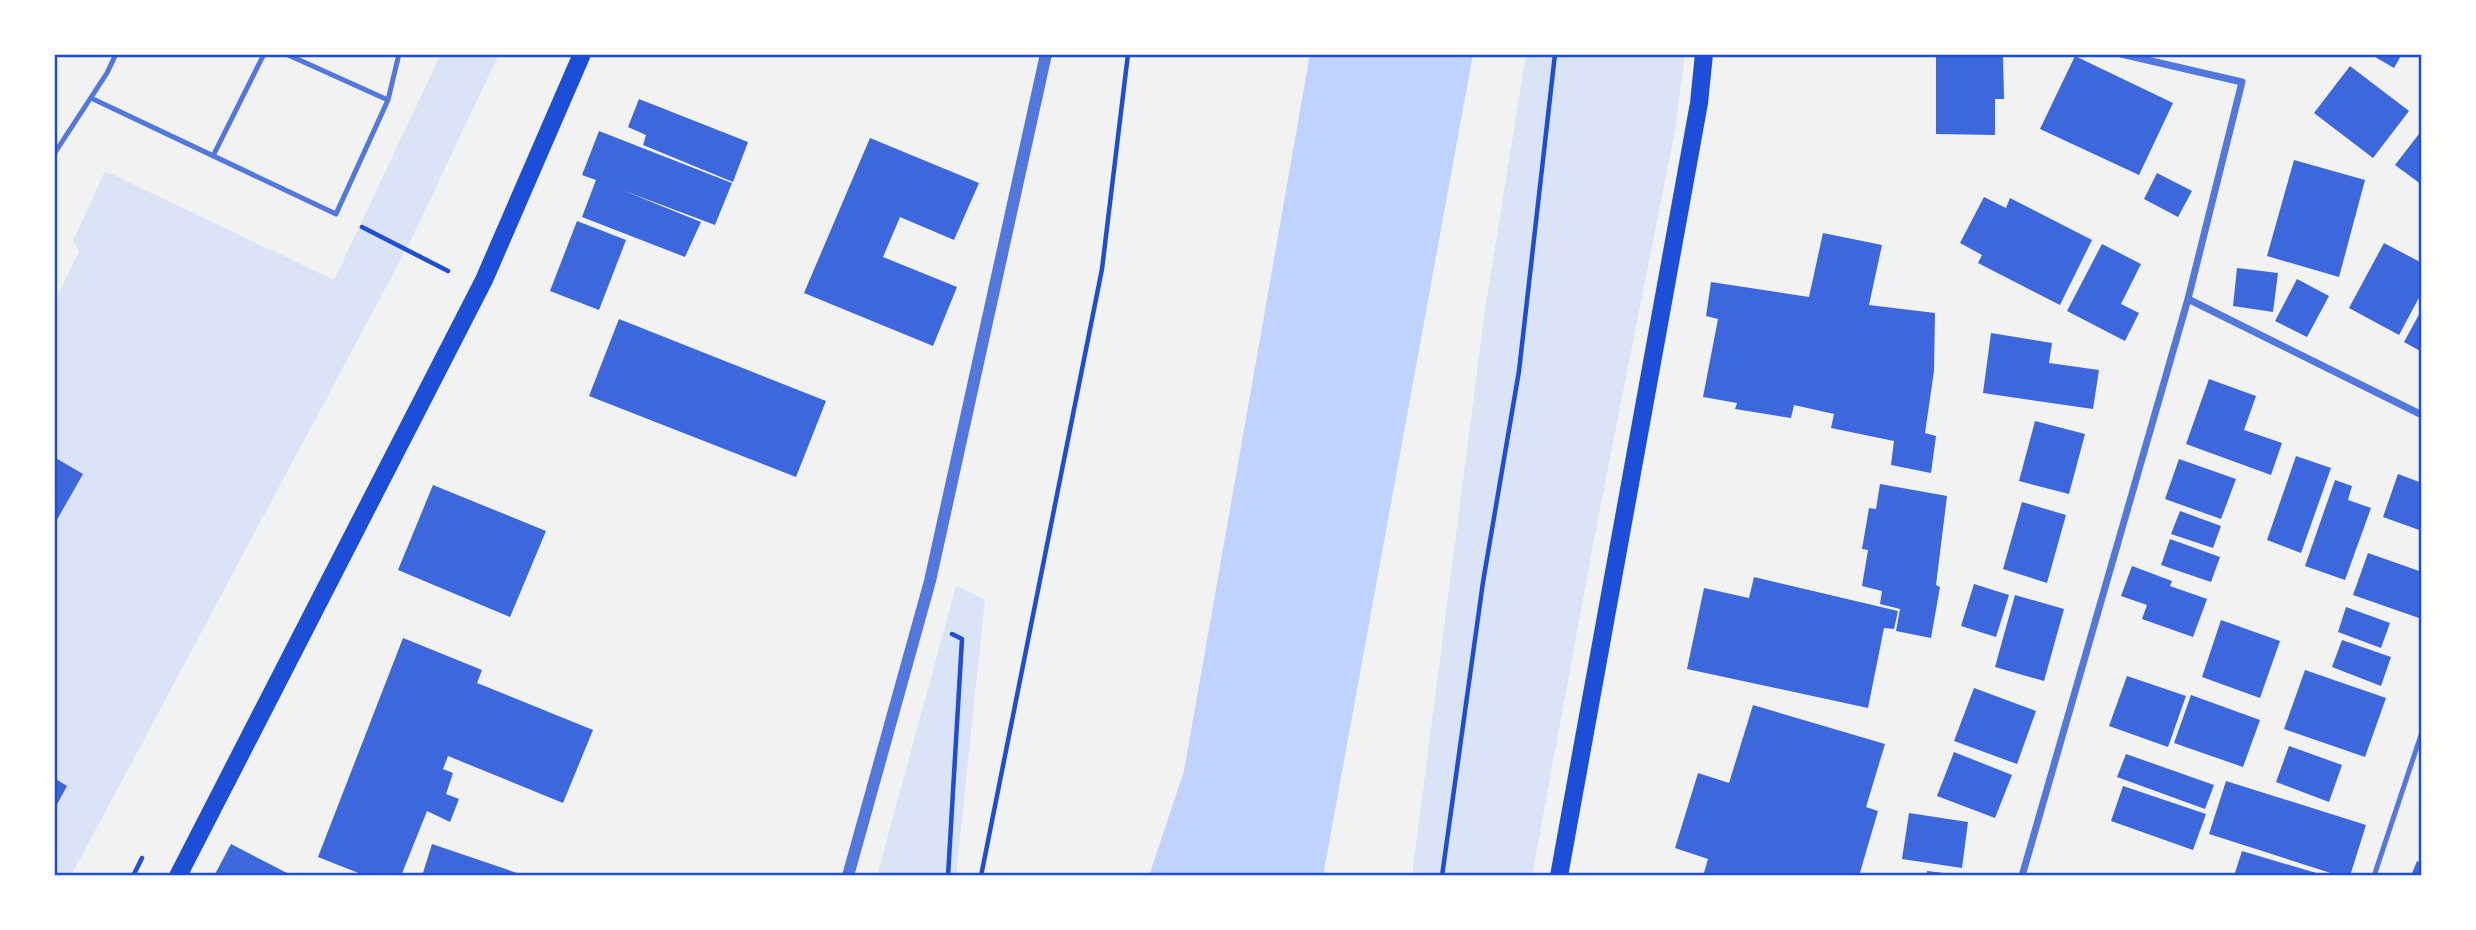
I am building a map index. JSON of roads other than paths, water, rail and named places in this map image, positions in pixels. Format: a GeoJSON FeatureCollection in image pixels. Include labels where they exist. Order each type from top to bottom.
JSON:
{"type":"FeatureCollection","features":[{"type":"Feature","properties":{"kind":"main road"},"geometry":{"type":"LineString","coordinates":[[178,876],[484,280],[582,54]]}},
{"type":"Feature","properties":{"kind":"main road"},"geometry":{"type":"LineString","coordinates":[[1559,876],[1699,103],[1704,54]]}},
{"type":"Feature","properties":{"kind":"street"},"geometry":{"type":"LineString","coordinates":[[848,876],[930,581],[1046,54]]}},
{"type":"Feature","properties":{"kind":"street"},"geometry":{"type":"LineString","coordinates":[[2022,876],[2188,299],[2242,82],[2121,54]]}},
{"type":"Feature","properties":{"kind":"street"},"geometry":{"type":"LineString","coordinates":[[2188,299],[2422,415]]}},
{"type":"Feature","properties":{"kind":"lane"},"geometry":{"type":"LineString","coordinates":[[54,154],[117,54]]}},
{"type":"Feature","properties":{"kind":"lane"},"geometry":{"type":"LineString","coordinates":[[213,156],[264,54]]}},
{"type":"Feature","properties":{"kind":"lane"},"geometry":{"type":"LineString","coordinates":[[286,54],[388,100]]}},
{"type":"Feature","properties":{"kind":"lane"},"geometry":{"type":"LineString","coordinates":[[91,98],[336,214],[388,100],[399,54]]}},
{"type":"Feature","properties":{"kind":"lane"},"geometry":{"type":"LineString","coordinates":[[2374,876],[2422,732]]}},
{"type":"Feature","properties":{"kind":"water"},"geometry":{"type":"Polygon","coordinates":[[[1310,54],[1473,54],[1323,876],[1149,876],[1184,771],[1310,54]]]}}]}
